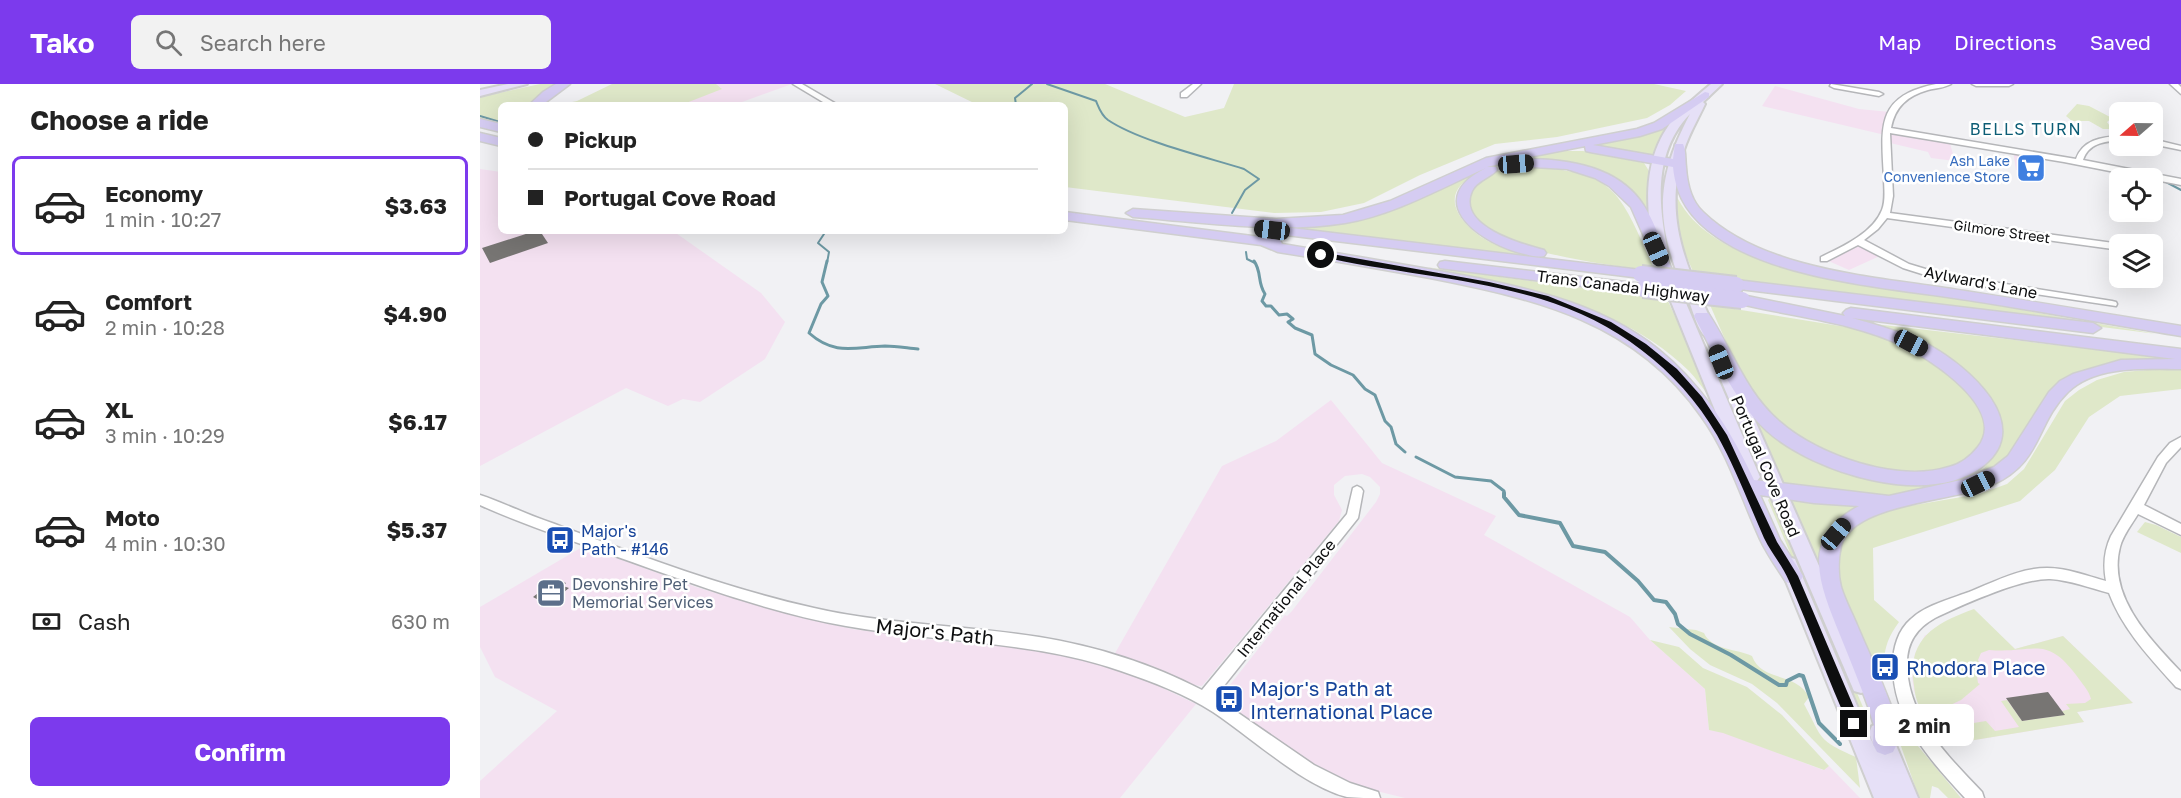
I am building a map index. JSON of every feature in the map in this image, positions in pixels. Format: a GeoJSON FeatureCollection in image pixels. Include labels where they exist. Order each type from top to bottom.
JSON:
{"type":"FeatureCollection","features":[{"type":"Feature","properties":{"kind":"highway"},"geometry":{"type":"LineString","coordinates":[[538,102],[564,84]]}},
{"type":"Feature","properties":{"kind":"highway"},"geometry":{"type":"LineString","coordinates":[[1134,213],[1276,223],[1344,219],[1395,204],[1490,161],[1640,132],[1658,126],[1705,95]]}},
{"type":"Feature","properties":{"kind":"highway"},"geometry":{"type":"LineString","coordinates":[[480,123],[498,127]]}},
{"type":"Feature","properties":{"kind":"highway"},"geometry":{"type":"LineString","coordinates":[[480,137],[498,141]]}},
{"type":"Feature","properties":{"kind":"highway"},"geometry":{"type":"LineString","coordinates":[[1552,148],[1579,146],[1674,163]]}},
{"type":"Feature","properties":{"kind":"highway"},"geometry":{"type":"LineString","coordinates":[[1679,147],[1679,174],[1688,203],[1713,228],[1754,252],[1821,271],[2181,331]]}},
{"type":"Feature","properties":{"kind":"highway"},"geometry":{"type":"LineString","coordinates":[[480,149],[498,152]]}},
{"type":"Feature","properties":{"kind":"highway"},"geometry":{"type":"LineString","coordinates":[[1642,282],[1504,242],[1485,232],[1473,222],[1465,210],[1463,199],[1465,189],[1481,174],[1516,164],[1556,164],[1579,168],[1600,176],[1617,185],[1638,206],[1665,270]]}},
{"type":"Feature","properties":{"kind":"highway","name":"Trans Canada Highway"},"geometry":{"type":"LineString","coordinates":[[1068,205],[1642,282]]}},
{"type":"Feature","properties":{"kind":"highway","name":"Trans Canada Highway"},"geometry":{"type":"LineString","coordinates":[[1068,216],[1263,241],[2181,339]]}},
{"type":"Feature","properties":{"kind":"highway"},"geometry":{"type":"LineString","coordinates":[[1263,241],[1278,248],[1489,284],[1527,293],[1580,311],[1626,335],[1674,371],[1708,411],[1732,456],[1772,543],[1793,576]]}},
{"type":"Feature","properties":{"kind":"highway"},"geometry":{"type":"LineString","coordinates":[[1702,316],[1744,390],[1763,416],[1787,437],[1819,456],[1874,474],[1924,478],[1941,476],[1967,467],[1977,461],[1989,446],[1994,428],[1989,410],[1977,390],[1939,357],[1888,333],[1739,293]]}},
{"type":"Feature","properties":{"kind":"highway","name":"Trans Canada Highway"},"geometry":{"type":"LineString","coordinates":[[1739,293],[2181,354]]}},
{"type":"Feature","properties":{"kind":"highway"},"geometry":{"type":"LineString","coordinates":[[1885,744],[1886,726],[1881,709],[1837,605],[1829,571],[1831,550],[1836,534],[1845,523],[1868,511],[1978,484],[2001,472],[2021,456],[2052,400],[2065,386],[2085,375],[2111,367],[2145,363],[2181,364]]}},
{"type":"Feature","properties":{"kind":"highway"},"geometry":{"type":"LineString","coordinates":[[1755,487],[1858,501],[1905,501]]}},
{"type":"Feature","properties":{"kind":"main road"},"geometry":{"type":"LineString","coordinates":[[480,93],[522,84]]}},
{"type":"Feature","properties":{"kind":"main road","name":"Portugal Cove Road"},"geometry":{"type":"LineString","coordinates":[[1717,84],[1679,119],[1670,131],[1657,160],[1654,208],[1665,270],[1886,798]]}},
{"type":"Feature","properties":{"kind":"main road","name":"Portugal Cove Road"},"geometry":{"type":"LineString","coordinates":[[1705,95],[1679,147],[1674,163],[1668,195],[1670,232],[1681,269],[1908,798]]}},
{"type":"Feature","properties":{"kind":"main road"},"geometry":{"type":"LineString","coordinates":[[1861,742],[1875,798]]}},
{"type":"Feature","properties":{"kind":"street"},"geometry":{"type":"LineString","coordinates":[[797,84],[829,102]]}},
{"type":"Feature","properties":{"kind":"street"},"geometry":{"type":"LineString","coordinates":[[1184,95],[1197,84]]}},
{"type":"Feature","properties":{"kind":"street"},"geometry":{"type":"LineString","coordinates":[[1876,84],[1885,98]]}},
{"type":"Feature","properties":{"kind":"street"},"geometry":{"type":"LineString","coordinates":[[1824,259],[1858,240],[1884,215],[1889,198],[1886,130],[1888,115],[1919,90],[1947,84]]}},
{"type":"Feature","properties":{"kind":"street"},"geometry":{"type":"LineString","coordinates":[[1976,84],[2008,84]]}},
{"type":"Feature","properties":{"kind":"street"},"geometry":{"type":"LineString","coordinates":[[2174,84],[2181,92]]}},
{"type":"Feature","properties":{"kind":"street"},"geometry":{"type":"LineString","coordinates":[[1834,86],[1885,98],[1899,104]]}},
{"type":"Feature","properties":{"kind":"street"},"geometry":{"type":"LineString","coordinates":[[1886,130],[2079,161],[2181,182]]}},
{"type":"Feature","properties":{"kind":"street"},"geometry":{"type":"LineString","coordinates":[[2079,161],[2084,148],[2091,143],[2109,140]]}},
{"type":"Feature","properties":{"kind":"street"},"geometry":{"type":"LineString","coordinates":[[2163,144],[2181,148]]}},
{"type":"Feature","properties":{"kind":"street","name":"Gilmore Street"},"geometry":{"type":"LineString","coordinates":[[1884,215],[2109,246]]}},
{"type":"Feature","properties":{"kind":"street","name":"Aylward's Lane"},"geometry":{"type":"LineString","coordinates":[[1858,240],[1906,266],[1941,277],[2112,304]]}},
{"type":"Feature","properties":{"kind":"street"},"geometry":{"type":"LineString","coordinates":[[2181,441],[2164,457],[2117,537],[2112,549],[2111,571],[2114,588],[2136,630],[2181,682]]}},
{"type":"Feature","properties":{"kind":"street","name":"International Place"},"geometry":{"type":"LineString","coordinates":[[1203,699],[1353,515],[1357,491]]}},
{"type":"Feature","properties":{"kind":"street","name":"Major's Path"},"geometry":{"type":"LineString","coordinates":[[480,500],[671,572],[742,594],[861,623],[1023,641],[1069,649],[1135,668],[1203,699],[1315,776],[1372,798]]}},
{"type":"Feature","properties":{"kind":"street"},"geometry":{"type":"LineString","coordinates":[[2136,507],[2181,530]]}},
{"type":"Feature","properties":{"kind":"street"},"geometry":{"type":"LineString","coordinates":[[1976,798],[1924,737],[1905,700],[1901,686],[1901,649],[1911,628],[1939,609],[2032,575],[2054,575],[2114,588]]}},
{"type":"Feature","properties":{"kind":"shaded area"},"geometry":{"type":"Polygon","coordinates":[[[716,84],[792,84],[742,102],[688,102],[721,88],[716,84]]]}},
{"type":"Feature","properties":{"kind":"shaded area"},"geometry":{"type":"Polygon","coordinates":[[[1775,86],[1859,109],[1890,112],[1886,130],[1949,140],[1955,161],[1931,158],[1928,152],[1886,142],[1885,135],[1762,106],[1775,86]]]}},
{"type":"Feature","properties":{"kind":"shaded area"},"geometry":{"type":"Polygon","coordinates":[[[2013,151],[2037,154],[2043,175],[2016,170],[2013,151]]]}},
{"type":"Feature","properties":{"kind":"shaded area"},"geometry":{"type":"Polygon","coordinates":[[[480,169],[498,172],[498,234],[677,234],[761,293],[785,322],[765,359],[700,402],[683,399],[668,406],[626,388],[480,466],[480,169]]]}},
{"type":"Feature","properties":{"kind":"shaded area"},"geometry":{"type":"Polygon","coordinates":[[[1858,241],[1882,255],[1849,270],[1824,259],[1858,241]]]}},
{"type":"Feature","properties":{"kind":"shaded area"},"geometry":{"type":"Polygon","coordinates":[[[1331,400],[1382,463],[1496,516],[1484,535],[1630,617],[1650,640],[1705,689],[1709,730],[1723,732],[1823,770],[1829,766],[1860,798],[1405,798],[1356,786],[1311,765],[1226,704],[1222,695],[1285,615],[1287,616],[1292,611],[1376,502],[1380,494],[1380,487],[1370,477],[1362,474],[1345,476],[1334,485],[1334,495],[1342,510],[1339,521],[1202,686],[1191,685],[1114,655],[1222,466],[1276,441],[1331,400]]]}},
{"type":"Feature","properties":{"kind":"shaded area"},"geometry":{"type":"Polygon","coordinates":[[[584,546],[696,587],[798,617],[852,629],[943,641],[1024,647],[1080,658],[1144,679],[1196,704],[1120,798],[480,798],[480,781],[557,711],[495,677],[480,647],[480,607],[584,546]]]}},
{"type":"Feature","properties":{"kind":"shaded area"},"geometry":{"type":"Polygon","coordinates":[[[1925,635],[2000,635],[2015,649],[2063,636],[2133,703],[2077,712],[2084,722],[1944,745],[1926,719],[1914,691],[1912,677],[1915,654],[1925,635]]]}},
{"type":"Feature","properties":{"kind":"green space"},"geometry":{"type":"Polygon","coordinates":[[[540,84],[561,84],[536,102],[498,102],[498,123],[480,118],[480,97],[540,84]]]}},
{"type":"Feature","properties":{"kind":"green space"},"geometry":{"type":"Polygon","coordinates":[[[612,84],[716,84],[722,89],[689,102],[572,102],[612,84]]]}},
{"type":"Feature","properties":{"kind":"green space"},"geometry":{"type":"Polygon","coordinates":[[[935,84],[1105,84],[1185,117],[1224,108],[1234,84],[1654,84],[1686,91],[1670,105],[1647,118],[1557,137],[1495,144],[1420,175],[1364,203],[1321,212],[1274,213],[1068,187],[1068,102],[972,102],[935,84]]]}},
{"type":"Feature","properties":{"kind":"green space"},"geometry":{"type":"Polygon","coordinates":[[[2077,104],[2089,106],[2109,116],[2107,122],[2109,129],[2103,129],[2089,121],[2072,121],[2066,116],[2077,104]]]}},
{"type":"Feature","properties":{"kind":"green space"},"geometry":{"type":"Polygon","coordinates":[[[1678,116],[1655,156],[1582,145],[1612,141],[1678,116]]]}},
{"type":"Feature","properties":{"kind":"green space"},"geometry":{"type":"Polygon","coordinates":[[[1558,151],[1583,151],[1644,163],[1649,171],[1649,226],[1638,198],[1601,178],[1564,162],[1527,161],[1483,171],[1466,180],[1456,193],[1456,208],[1469,227],[1487,241],[1509,250],[1553,261],[1277,226],[1349,222],[1379,215],[1495,162],[1558,151]]]}},
{"type":"Feature","properties":{"kind":"green space"},"geometry":{"type":"Polygon","coordinates":[[[1519,166],[1576,173],[1595,179],[1609,189],[1621,202],[1632,220],[1655,271],[1577,260],[1544,252],[1512,242],[1487,230],[1472,214],[1470,195],[1473,188],[1490,174],[1519,166]]]}},
{"type":"Feature","properties":{"kind":"green space"},"geometry":{"type":"Polygon","coordinates":[[[1675,193],[1683,208],[1706,231],[1734,249],[1781,267],[2157,334],[1695,276],[1677,235],[1675,193]]]}},
{"type":"Feature","properties":{"kind":"green space"},"geometry":{"type":"Polygon","coordinates":[[[1426,267],[1667,299],[1722,416],[1689,371],[1662,348],[1632,329],[1599,313],[1531,290],[1426,267]]]}},
{"type":"Feature","properties":{"kind":"green space"},"geometry":{"type":"Polygon","coordinates":[[[1710,305],[1846,327],[1911,347],[1961,381],[1975,399],[1984,417],[1985,436],[1977,451],[1966,460],[1932,474],[1876,471],[1805,446],[1762,409],[1740,374],[1710,305]]]}},
{"type":"Feature","properties":{"kind":"green space"},"geometry":{"type":"Polygon","coordinates":[[[1857,322],[2170,358],[2115,363],[2087,370],[2067,379],[1999,470],[1911,495],[1789,488],[1780,482],[1750,413],[1780,440],[1819,463],[1862,478],[1900,484],[1934,484],[1961,479],[1984,468],[2000,446],[2000,424],[1965,374],[1857,322]]]}},
{"type":"Feature","properties":{"kind":"green space"},"geometry":{"type":"Polygon","coordinates":[[[2158,369],[2181,370],[2181,389],[2120,396],[2089,417],[2055,470],[2020,501],[1873,548],[1874,600],[1899,622],[1887,643],[1884,657],[1887,681],[1878,679],[1836,581],[1839,547],[1845,532],[1858,521],[1880,511],[1979,494],[2007,484],[2024,469],[2065,401],[2079,390],[2097,380],[2124,372],[2158,369]]]}},
{"type":"Feature","properties":{"kind":"green space"},"geometry":{"type":"Polygon","coordinates":[[[1771,496],[1775,500],[1880,747],[1871,736],[1850,697],[1768,500],[1771,496]]]}},
{"type":"Feature","properties":{"kind":"green space"},"geometry":{"type":"Polygon","coordinates":[[[1790,500],[1870,505],[1847,516],[1832,528],[1823,546],[1820,571],[1790,500]]]}},
{"type":"Feature","properties":{"kind":"green space"},"geometry":{"type":"Polygon","coordinates":[[[2145,522],[2181,537],[2181,553],[2137,532],[2145,522]]]}},
{"type":"Feature","properties":{"kind":"green space"},"geometry":{"type":"Polygon","coordinates":[[[1974,609],[2015,649],[2063,636],[2133,703],[2077,712],[2084,722],[1944,745],[1941,741],[1943,732],[1948,727],[1986,721],[1995,731],[2019,727],[2001,701],[2007,700],[2022,721],[2064,715],[2062,711],[2070,709],[2066,704],[2085,703],[2091,699],[2068,665],[2048,651],[2039,649],[1989,650],[1981,653],[1978,660],[1980,664],[1975,663],[1980,684],[1961,700],[1927,716],[1919,706],[1914,686],[1913,669],[1919,644],[1936,627],[1947,620],[1974,609]]]}},
{"type":"Feature","properties":{"kind":"green space"},"geometry":{"type":"Polygon","coordinates":[[[1669,627],[1704,633],[1712,643],[1752,656],[1763,670],[1803,689],[1809,697],[1804,704],[1822,737],[1856,757],[1860,788],[1777,703],[1752,684],[1710,665],[1690,649],[1669,627]]]}},
{"type":"Feature","properties":{"kind":"green space"},"geometry":{"type":"Polygon","coordinates":[[[1650,640],[1679,647],[1703,668],[1747,687],[1782,715],[1829,766],[1824,770],[1709,730],[1705,689],[1650,640]]]}},
{"type":"Feature","properties":{"kind":"green space"},"geometry":{"type":"Polygon","coordinates":[[[1894,726],[1913,740],[1961,798],[1948,798],[1938,788],[1932,786],[1930,798],[1919,798],[1894,726]]]}},
{"type":"Feature","properties":{"kind":"building"},"geometry":{"type":"Polygon","coordinates":[[[526,234],[542,234],[548,243],[490,263],[482,248],[526,234]]]}},
{"type":"Feature","properties":{"kind":"building","name":"Devonshire Pet Memorial Services"},"geometry":{"type":"Polygon","coordinates":[[[556,579],[566,583],[563,586],[569,588],[548,605],[533,597],[556,579]]]}},
{"type":"Feature","properties":{"kind":"building"},"geometry":{"type":"Polygon","coordinates":[[[2048,692],[2065,715],[2022,721],[2006,698],[2048,692]]]}},
{"type":"Feature","properties":{"kind":"waterway"},"geometry":{"type":"LineString","coordinates":[[1016,102],[1015,98],[1032,84]]}},
{"type":"Feature","properties":{"kind":"waterway"},"geometry":{"type":"LineString","coordinates":[[1047,84],[1096,101],[1106,118],[1121,128],[1173,148],[1244,169],[1259,179],[1245,190],[1232,213]]}},
{"type":"Feature","properties":{"kind":"waterway"},"geometry":{"type":"LineString","coordinates":[[480,116],[498,121]]}},
{"type":"Feature","properties":{"kind":"waterway"},"geometry":{"type":"LineString","coordinates":[[2166,182],[2181,190]]}},
{"type":"Feature","properties":{"kind":"waterway"},"geometry":{"type":"LineString","coordinates":[[824,234],[818,243],[829,252],[827,263]]}},
{"type":"Feature","properties":{"kind":"waterway"},"geometry":{"type":"LineString","coordinates":[[1246,252],[1247,259],[1255,263]]}},
{"type":"Feature","properties":{"kind":"waterway"},"geometry":{"type":"LineString","coordinates":[[827,261],[822,282],[828,296],[821,304],[809,333],[827,345],[836,347],[885,346],[918,349]]}},
{"type":"Feature","properties":{"kind":"waterway"},"geometry":{"type":"LineString","coordinates":[[1255,263],[1265,294],[1262,301],[1266,306],[1271,306],[1279,315],[1287,314],[1293,319],[1288,322],[1295,328],[1312,335],[1315,354],[1331,365],[1353,375],[1365,389],[1375,395],[1385,421],[1391,427],[1396,444],[1405,452]]}},
{"type":"Feature","properties":{"kind":"waterway"},"geometry":{"type":"LineString","coordinates":[[1416,457],[1455,477],[1491,481],[1504,491],[1504,497],[1519,515],[1560,523],[1573,546],[1605,552],[1638,581],[1654,600],[1666,602],[1675,614],[1678,624],[1690,634],[1731,655],[1779,685],[1786,685],[1787,681],[1799,675],[1803,676],[1819,723],[1840,744]]}},
{"type":"Feature","properties":{"kind":"place","name":"Ash Lake Convenience Store"},"geometry":{"type":"Point","coordinates":[2031,168]}},
{"type":"Feature","properties":{"kind":"place","name":"Major's Path - #146"},"geometry":{"type":"Point","coordinates":[560,540]}},
{"type":"Feature","properties":{"kind":"place","name":"Devonshire Pet Memorial Services"},"geometry":{"type":"Point","coordinates":[551,593]}},
{"type":"Feature","properties":{"kind":"place","name":"Rhodora Place"},"geometry":{"type":"Point","coordinates":[1885,667]}},
{"type":"Feature","properties":{"kind":"place","name":"Major's Path at International Place"},"geometry":{"type":"Point","coordinates":[1229,699]}},
{"type":"Feature","properties":{"kind":"district","name":"BELLS TURN"},"geometry":{"type":"Point","coordinates":[2026,129]}},
{"type":"Feature","properties":{"kind":"route"},"geometry":{"type":"LineString","coordinates":[[1321,255],[1489,284],[1564,304],[1608,324],[1643,346],[1674,371],[1699,399],[1717,425],[1772,543],[1793,576],[1854,724]]}}]}
